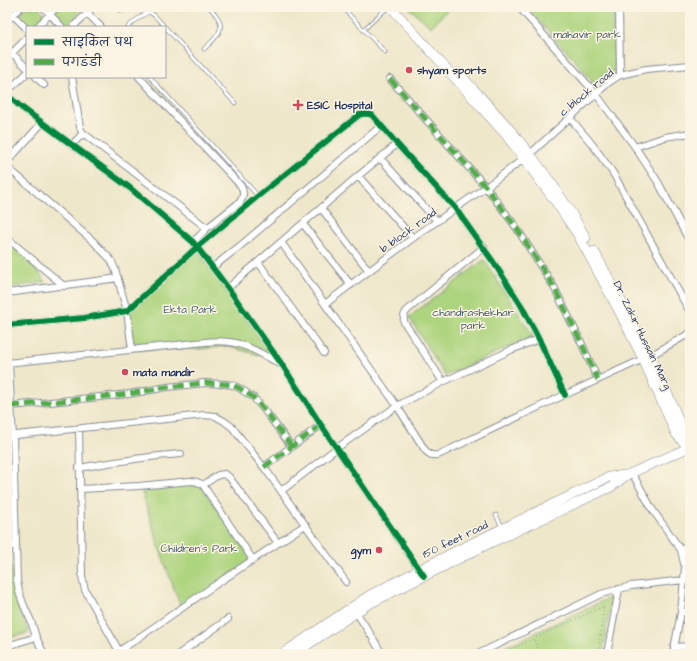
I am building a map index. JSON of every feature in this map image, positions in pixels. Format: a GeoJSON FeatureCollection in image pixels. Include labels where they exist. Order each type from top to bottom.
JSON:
{"type":"FeatureCollection","features":[{"type":"Feature","properties":{"kind":"street"},"geometry":{"type":"LineString","coordinates":[[7,21],[21,7]]}},
{"type":"Feature","properties":{"kind":"street"},"geometry":{"type":"LineString","coordinates":[[42,7],[61,26]]}},
{"type":"Feature","properties":{"kind":"street"},"geometry":{"type":"LineString","coordinates":[[39,26],[57,7]]}},
{"type":"Feature","properties":{"kind":"street"},"geometry":{"type":"LineString","coordinates":[[82,7],[100,26]]}},
{"type":"Feature","properties":{"kind":"street"},"geometry":{"type":"LineString","coordinates":[[74,26],[92,7]]}},
{"type":"Feature","properties":{"kind":"street","name":"Dr. Zakir Hussain Marg"},"geometry":{"type":"LineString","coordinates":[[391,7],[506,136],[539,166],[572,213],[632,320],[646,357],[678,416],[689,447]]}},
{"type":"Feature","properties":{"kind":"street","name":"Dr. Zakir Hussain Marg"},"geometry":{"type":"LineString","coordinates":[[398,7],[512,131],[527,156]]}},
{"type":"Feature","properties":{"kind":"street"},"geometry":{"type":"LineString","coordinates":[[519,7],[596,94],[635,147],[658,182],[690,242]]}},
{"type":"Feature","properties":{"kind":"street"},"geometry":{"type":"LineString","coordinates":[[619,7],[620,75]]}},
{"type":"Feature","properties":{"kind":"street"},"geometry":{"type":"LineString","coordinates":[[7,9],[26,28]]}},
{"type":"Feature","properties":{"kind":"street"},"geometry":{"type":"LineString","coordinates":[[26,39],[9,53],[26,67]]}},
{"type":"Feature","properties":{"kind":"street","name":"c block road"},"geometry":{"type":"LineString","coordinates":[[527,156],[608,83],[620,75],[646,69],[690,65]]}},
{"type":"Feature","properties":{"kind":"street"},"geometry":{"type":"LineString","coordinates":[[7,82],[13,86],[26,74]]}},
{"type":"Feature","properties":{"kind":"street"},"geometry":{"type":"LineString","coordinates":[[37,78],[44,85]]}},
{"type":"Feature","properties":{"kind":"street"},"geometry":{"type":"LineString","coordinates":[[72,78],[81,130],[207,228]]}},
{"type":"Feature","properties":{"kind":"street"},"geometry":{"type":"LineString","coordinates":[[139,78],[243,189],[243,196],[240,202],[207,228],[195,244]]}},
{"type":"Feature","properties":{"kind":"street"},"geometry":{"type":"LineString","coordinates":[[390,79],[431,127],[486,187],[516,227],[554,287],[598,380]]}},
{"type":"Feature","properties":{"kind":"street"},"geometry":{"type":"LineString","coordinates":[[7,95],[42,123],[130,188],[195,244],[283,366],[321,425],[422,573]]}},
{"type":"Feature","properties":{"kind":"street"},"geometry":{"type":"LineString","coordinates":[[7,325],[84,318],[127,311],[195,244],[258,196],[359,115],[368,113],[372,115],[454,208],[484,247],[521,305],[539,339],[565,395]]}},
{"type":"Feature","properties":{"kind":"street"},"geometry":{"type":"LineString","coordinates":[[570,118],[592,144],[613,173],[690,312]]}},
{"type":"Feature","properties":{"kind":"street"},"geometry":{"type":"LineString","coordinates":[[7,162],[42,123]]}},
{"type":"Feature","properties":{"kind":"street"},"geometry":{"type":"LineString","coordinates":[[213,267],[240,246],[381,126]]}},
{"type":"Feature","properties":{"kind":"street"},"geometry":{"type":"LineString","coordinates":[[72,145],[84,133]]}},
{"type":"Feature","properties":{"kind":"street"},"geometry":{"type":"LineString","coordinates":[[635,147],[665,137],[690,133]]}},
{"type":"Feature","properties":{"kind":"street"},"geometry":{"type":"LineString","coordinates":[[228,288],[397,144]]}},
{"type":"Feature","properties":{"kind":"street","name":"b block road"},"geometry":{"type":"LineString","coordinates":[[325,304],[369,270],[527,156]]}},
{"type":"Feature","properties":{"kind":"street"},"geometry":{"type":"LineString","coordinates":[[380,158],[437,221]]}},
{"type":"Feature","properties":{"kind":"street"},"geometry":{"type":"LineString","coordinates":[[7,167],[98,246],[111,260],[116,269],[127,311],[132,350]]}},
{"type":"Feature","properties":{"kind":"street"},"geometry":{"type":"LineString","coordinates":[[358,176],[413,238]]}},
{"type":"Feature","properties":{"kind":"street"},"geometry":{"type":"LineString","coordinates":[[322,208],[369,270]]}},
{"type":"Feature","properties":{"kind":"street"},"geometry":{"type":"LineString","coordinates":[[303,224],[350,285]]}},
{"type":"Feature","properties":{"kind":"street"},"geometry":{"type":"LineString","coordinates":[[7,238],[64,286]]}},
{"type":"Feature","properties":{"kind":"street"},"geometry":{"type":"LineString","coordinates":[[281,242],[397,406],[425,450],[433,456],[598,380],[646,357],[690,333]]}},
{"type":"Feature","properties":{"kind":"street"},"geometry":{"type":"LineString","coordinates":[[443,382],[404,322],[403,316],[405,312],[484,247]]}},
{"type":"Feature","properties":{"kind":"street"},"geometry":{"type":"LineString","coordinates":[[258,262],[324,353]]}},
{"type":"Feature","properties":{"kind":"street"},"geometry":{"type":"LineString","coordinates":[[7,293],[118,278]]}},
{"type":"Feature","properties":{"kind":"street"},"geometry":{"type":"LineString","coordinates":[[281,491],[337,448],[397,406],[443,382],[539,339]]}},
{"type":"Feature","properties":{"kind":"street"},"geometry":{"type":"LineString","coordinates":[[44,654],[24,606],[17,580],[10,436],[11,406],[8,363],[224,341],[248,347],[283,366]]}},
{"type":"Feature","properties":{"kind":"street"},"geometry":{"type":"LineString","coordinates":[[11,406],[129,394],[168,387],[205,383],[226,384],[239,388],[253,397],[292,447]]}},
{"type":"Feature","properties":{"kind":"street"},"geometry":{"type":"LineString","coordinates":[[10,436],[204,414],[214,416],[232,427],[281,491],[346,582]]}},
{"type":"Feature","properties":{"kind":"street"},"geometry":{"type":"LineString","coordinates":[[264,468],[321,425]]}},
{"type":"Feature","properties":{"kind":"street"},"geometry":{"type":"LineString","coordinates":[[78,428],[81,568],[85,590],[117,653],[305,525]]}},
{"type":"Feature","properties":{"kind":"street","name":"150 feet road"},"geometry":{"type":"LineString","coordinates":[[422,573],[611,487],[630,474],[689,447]]}},
{"type":"Feature","properties":{"kind":"street"},"geometry":{"type":"LineString","coordinates":[[79,468],[157,455],[181,454]]}},
{"type":"Feature","properties":{"kind":"street"},"geometry":{"type":"LineString","coordinates":[[203,485],[218,475],[225,474],[229,477],[278,543]]}},
{"type":"Feature","properties":{"kind":"street"},"geometry":{"type":"LineString","coordinates":[[630,474],[680,550],[685,568],[681,612],[673,654]]}},
{"type":"Feature","properties":{"kind":"street","name":"150 feet road"},"geometry":{"type":"LineString","coordinates":[[282,654],[354,609],[367,605],[503,528],[609,477],[630,474]]}},
{"type":"Feature","properties":{"kind":"street"},"geometry":{"type":"LineString","coordinates":[[80,489],[196,481],[203,485],[253,560]]}},
{"type":"Feature","properties":{"kind":"street"},"geometry":{"type":"LineString","coordinates":[[7,547],[16,546]]}},
{"type":"Feature","properties":{"kind":"street"},"geometry":{"type":"LineString","coordinates":[[680,550],[690,546]]}},
{"type":"Feature","properties":{"kind":"street"},"geometry":{"type":"LineString","coordinates":[[478,654],[601,594],[631,586],[684,580]]}},
{"type":"Feature","properties":{"kind":"street"},"geometry":{"type":"LineString","coordinates":[[607,654],[619,589]]}},
{"type":"Feature","properties":{"kind":"street"},"geometry":{"type":"LineString","coordinates":[[354,609],[382,654]]}},
{"type":"Feature","properties":{"kind":"street","name":"150 feet road"},"geometry":{"type":"LineString","coordinates":[[294,654],[354,609]]}},
{"type":"Feature","properties":{"kind":"street"},"geometry":{"type":"LineString","coordinates":[[681,612],[690,612]]}},
{"type":"Feature","properties":{"kind":"street"},"geometry":{"type":"LineString","coordinates":[[179,654],[228,619]]}},
{"type":"Feature","properties":{"kind":"street"},"geometry":{"type":"LineString","coordinates":[[7,646],[36,637]]}},
{"type":"Feature","properties":{"kind":"street"},"geometry":{"type":"LineString","coordinates":[[674,647],[690,646]]}},
{"type":"Feature","properties":{"kind":"lane"},"geometry":{"type":"LineString","coordinates":[[204,49],[218,34],[221,28],[219,19],[209,7]]}},
{"type":"Feature","properties":{"kind":"lane"},"geometry":{"type":"LineString","coordinates":[[342,7],[385,52]]}},
{"type":"Feature","properties":{"kind":"lane"},"geometry":{"type":"LineString","coordinates":[[363,30],[388,7]]}},
{"type":"Feature","properties":{"kind":"lane"},"geometry":{"type":"LineString","coordinates":[[129,26],[138,18],[149,12],[154,15],[164,26]]}},
{"type":"Feature","properties":{"kind":"lane"},"geometry":{"type":"LineString","coordinates":[[166,28],[235,103]]}},
{"type":"Feature","properties":{"kind":"lane"},"geometry":{"type":"LineString","coordinates":[[151,78],[258,196]]}},
{"type":"Feature","properties":{"kind":"lane"},"geometry":{"type":"LineString","coordinates":[[496,515],[503,528]]}},
{"type":"Feature","properties":{"kind":"path"},"geometry":{"type":"LineString","coordinates":[[514,654],[512,650],[604,606],[598,654]]}},
{"type":"Feature","properties":{"kind":"path"},"geometry":{"type":"LineString","coordinates":[[533,639],[540,654]]}},
{"type":"Feature","properties":{"kind":"green space"},"geometry":{"type":"Polygon","coordinates":[[[26,7],[38,7],[45,14],[33,26],[28,26],[18,15],[26,7]]]}},
{"type":"Feature","properties":{"kind":"green space"},"geometry":{"type":"Polygon","coordinates":[[[59,7],[76,7],[81,11],[66,26],[53,13],[59,7]]]}},
{"type":"Feature","properties":{"kind":"green space"},"geometry":{"type":"Polygon","coordinates":[[[408,7],[450,7],[431,27],[408,7]]]}},
{"type":"Feature","properties":{"kind":"green space","name":"mahavir park"},"geometry":{"type":"Polygon","coordinates":[[[526,7],[614,7],[615,71],[603,74],[594,84],[571,56],[526,7]]]}},
{"type":"Feature","properties":{"kind":"green space"},"geometry":{"type":"Polygon","coordinates":[[[7,242],[28,260],[45,282],[7,288],[7,242]]]}},
{"type":"Feature","properties":{"kind":"green space","name":"Ekta Park"},"geometry":{"type":"Polygon","coordinates":[[[197,249],[274,359],[226,346],[200,349],[128,349],[126,315],[197,249]]]}},
{"type":"Feature","properties":{"kind":"green space","name":"chandrashekhar park"},"geometry":{"type":"Polygon","coordinates":[[[484,260],[533,336],[445,376],[409,317],[484,260]]]}},
{"type":"Feature","properties":{"kind":"green space","name":"Children's Park"},"geometry":{"type":"Polygon","coordinates":[[[200,484],[253,560],[181,608],[159,547],[141,489],[200,484]]]}},
{"type":"Feature","properties":{"kind":"green space"},"geometry":{"type":"Polygon","coordinates":[[[690,546],[690,612],[681,612],[685,568],[681,550],[690,546]]]}},
{"type":"Feature","properties":{"kind":"green space"},"geometry":{"type":"Polygon","coordinates":[[[7,550],[10,550],[12,585],[29,633],[7,638],[7,550]]]}},
{"type":"Feature","properties":{"kind":"green space"},"geometry":{"type":"Polygon","coordinates":[[[611,597],[603,654],[508,654],[505,647],[611,597]]]}},
{"type":"Feature","properties":{"kind":"marked path"},"geometry":{"type":"LineString","coordinates":[[390,79],[486,187],[516,227],[554,287],[598,380]]}},
{"type":"Feature","properties":{"kind":"marked path"},"geometry":{"type":"LineString","coordinates":[[11,406],[129,394],[167,387],[205,383],[233,385],[253,397],[292,447]]}},
{"type":"Feature","properties":{"kind":"marked path"},"geometry":{"type":"LineString","coordinates":[[264,467],[321,425]]}},
{"type":"Feature","properties":{"kind":"cycle path"},"geometry":{"type":"LineString","coordinates":[[7,95],[130,188],[193,242],[228,288],[283,366],[321,425],[424,576]]}},
{"type":"Feature","properties":{"kind":"cycle path"},"geometry":{"type":"LineString","coordinates":[[7,325],[84,318],[127,311],[197,247],[258,196],[359,115],[367,114],[372,115],[455,208],[494,263],[521,305],[539,339],[565,395]]}},
{"type":"Feature","properties":{"kind":"place","name":"shyam sports"},"geometry":{"type":"Point","coordinates":[409,70]}},
{"type":"Feature","properties":{"kind":"place","name":"ESIC Hospital"},"geometry":{"type":"Point","coordinates":[298,105]}},
{"type":"Feature","properties":{"kind":"place","name":"mata mandir"},"geometry":{"type":"Point","coordinates":[125,372]}},
{"type":"Feature","properties":{"kind":"place","name":"gym"},"geometry":{"type":"Point","coordinates":[379,550]}}]}
